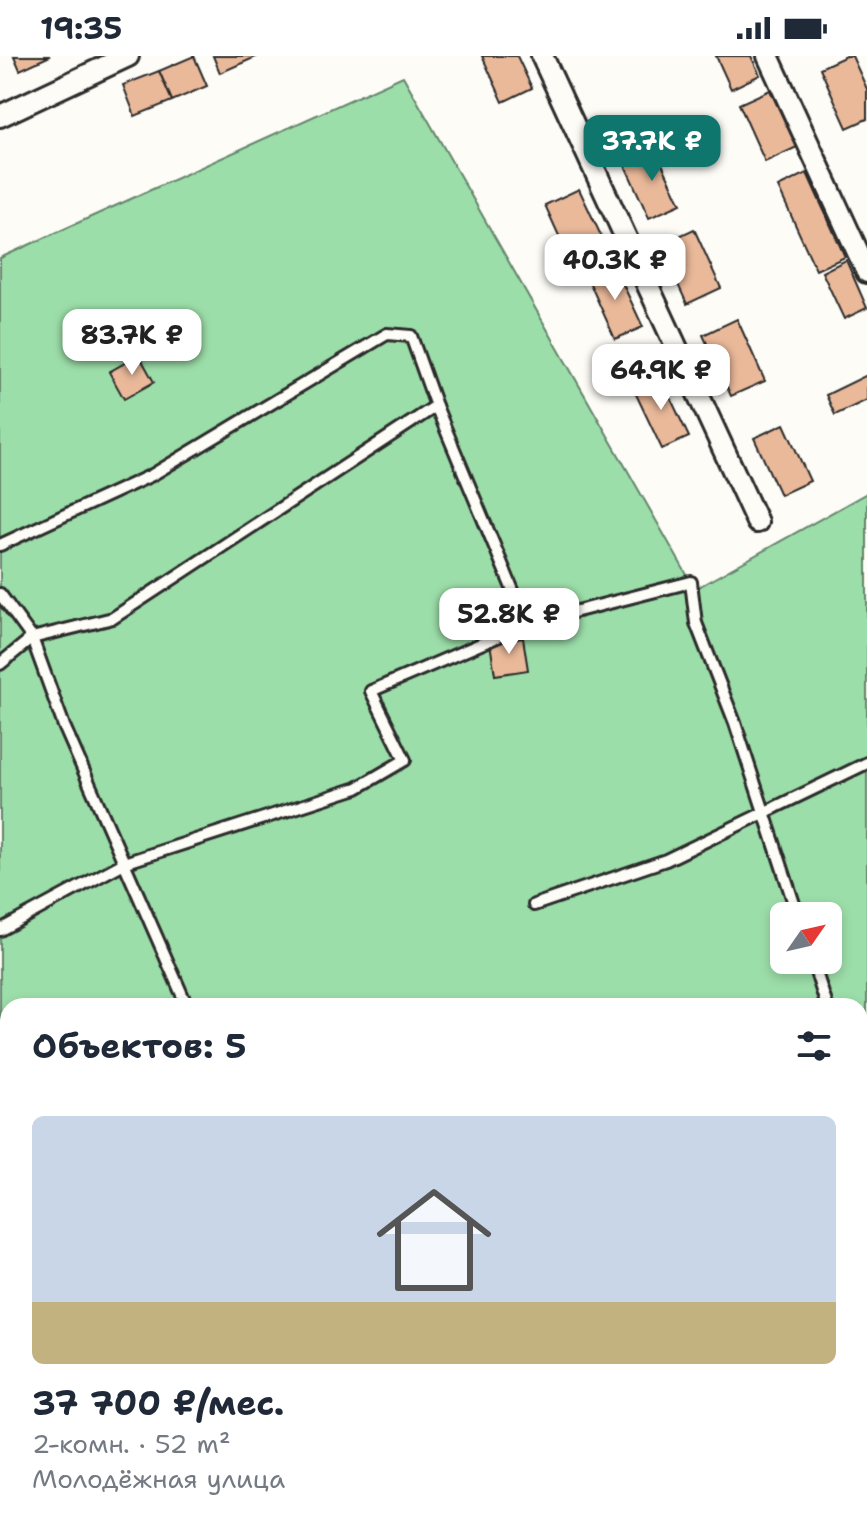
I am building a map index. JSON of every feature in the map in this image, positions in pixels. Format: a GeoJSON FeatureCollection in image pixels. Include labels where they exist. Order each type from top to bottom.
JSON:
{"type":"FeatureCollection","features":[{"type":"Feature","properties":{"kind":"street"},"geometry":{"type":"LineString","coordinates":[[78,56],[87,75]]}},
{"type":"Feature","properties":{"kind":"street"},"geometry":{"type":"LineString","coordinates":[[0,116],[128,56]]}},
{"type":"Feature","properties":{"kind":"street"},"geometry":{"type":"LineString","coordinates":[[542,56],[757,522]]}},
{"type":"Feature","properties":{"kind":"street"},"geometry":{"type":"LineString","coordinates":[[768,56],[867,272]]}},
{"type":"Feature","properties":{"kind":"lane"},"geometry":{"type":"LineString","coordinates":[[0,545],[152,475],[387,334],[411,336],[436,406],[527,624]]}},
{"type":"Feature","properties":{"kind":"lane"},"geometry":{"type":"LineString","coordinates":[[0,664],[32,638],[113,618],[436,406]]}},
{"type":"Feature","properties":{"kind":"lane"},"geometry":{"type":"LineString","coordinates":[[0,930],[124,863],[357,788],[405,760],[371,691],[527,624],[691,582],[696,623],[735,723],[793,902]]}},
{"type":"Feature","properties":{"kind":"lane"},"geometry":{"type":"LineString","coordinates":[[0,594],[32,638],[64,726],[183,998]]}},
{"type":"Feature","properties":{"kind":"lane"},"geometry":{"type":"LineString","coordinates":[[534,905],[666,860],[867,763]]}},
{"type":"Feature","properties":{"kind":"lane"},"geometry":{"type":"LineString","coordinates":[[817,974],[824,998]]}},
{"type":"Feature","properties":{"kind":"green space"},"geometry":{"type":"Polygon","coordinates":[[[403,76],[695,589],[867,493],[867,998],[0,998],[0,258],[403,76]]]}},
{"type":"Feature","properties":{"kind":"building"},"geometry":{"type":"Polygon","coordinates":[[[14,56],[50,56],[20,70],[14,56]]]}},
{"type":"Feature","properties":{"kind":"building"},"geometry":{"type":"Polygon","coordinates":[[[194,56],[207,86],[172,101],[159,71],[194,56]]]}},
{"type":"Feature","properties":{"kind":"building"},"geometry":{"type":"Polygon","coordinates":[[[213,56],[258,56],[220,73],[213,56]]]}},
{"type":"Feature","properties":{"kind":"building"},"geometry":{"type":"Polygon","coordinates":[[[482,56],[517,56],[532,88],[503,102],[482,56]]]}},
{"type":"Feature","properties":{"kind":"building"},"geometry":{"type":"Polygon","coordinates":[[[716,56],[751,56],[760,75],[731,89],[716,56]]]}},
{"type":"Feature","properties":{"kind":"building"},"geometry":{"type":"Polygon","coordinates":[[[852,56],[867,89],[867,119],[847,128],[820,68],[852,56]]]}},
{"type":"Feature","properties":{"kind":"building"},"geometry":{"type":"Polygon","coordinates":[[[159,71],[172,101],[135,116],[123,85],[159,71]]]}},
{"type":"Feature","properties":{"kind":"building"},"geometry":{"type":"Polygon","coordinates":[[[770,90],[797,147],[765,162],[739,104],[770,90]]]}},
{"type":"Feature","properties":{"kind":"building"},"geometry":{"type":"Polygon","coordinates":[[[654,147],[681,204],[649,218],[623,161],[654,147]]]}},
{"type":"Feature","properties":{"kind":"building"},"geometry":{"type":"Polygon","coordinates":[[[807,173],[845,257],[816,270],[778,187],[807,173]]]}},
{"type":"Feature","properties":{"kind":"building"},"geometry":{"type":"Polygon","coordinates":[[[579,189],[604,242],[569,258],[545,205],[579,189]]]}},
{"type":"Feature","properties":{"kind":"building"},"geometry":{"type":"Polygon","coordinates":[[[694,229],[721,288],[687,304],[660,245],[694,229]]]}},
{"type":"Feature","properties":{"kind":"building"},"geometry":{"type":"Polygon","coordinates":[[[846,260],[867,308],[844,319],[822,272],[846,260]]]}},
{"type":"Feature","properties":{"kind":"building"},"geometry":{"type":"Polygon","coordinates":[[[614,265],[643,327],[615,339],[587,277],[614,265]]]}},
{"type":"Feature","properties":{"kind":"building"},"geometry":{"type":"Polygon","coordinates":[[[737,319],[765,381],[731,396],[703,335],[737,319]]]}},
{"type":"Feature","properties":{"kind":"building"},"geometry":{"type":"Polygon","coordinates":[[[139,355],[154,382],[124,399],[109,372],[139,355]]]}},
{"type":"Feature","properties":{"kind":"building"},"geometry":{"type":"Polygon","coordinates":[[[867,375],[867,400],[835,415],[826,395],[867,375]]]}},
{"type":"Feature","properties":{"kind":"building"},"geometry":{"type":"Polygon","coordinates":[[[660,376],[689,437],[662,449],[633,388],[660,376]]]}},
{"type":"Feature","properties":{"kind":"building"},"geometry":{"type":"Polygon","coordinates":[[[784,424],[810,481],[780,495],[754,438],[784,424]]]}},
{"type":"Feature","properties":{"kind":"building"},"geometry":{"type":"Polygon","coordinates":[[[523,638],[528,670],[495,675],[490,643],[523,638]]]}}]}
